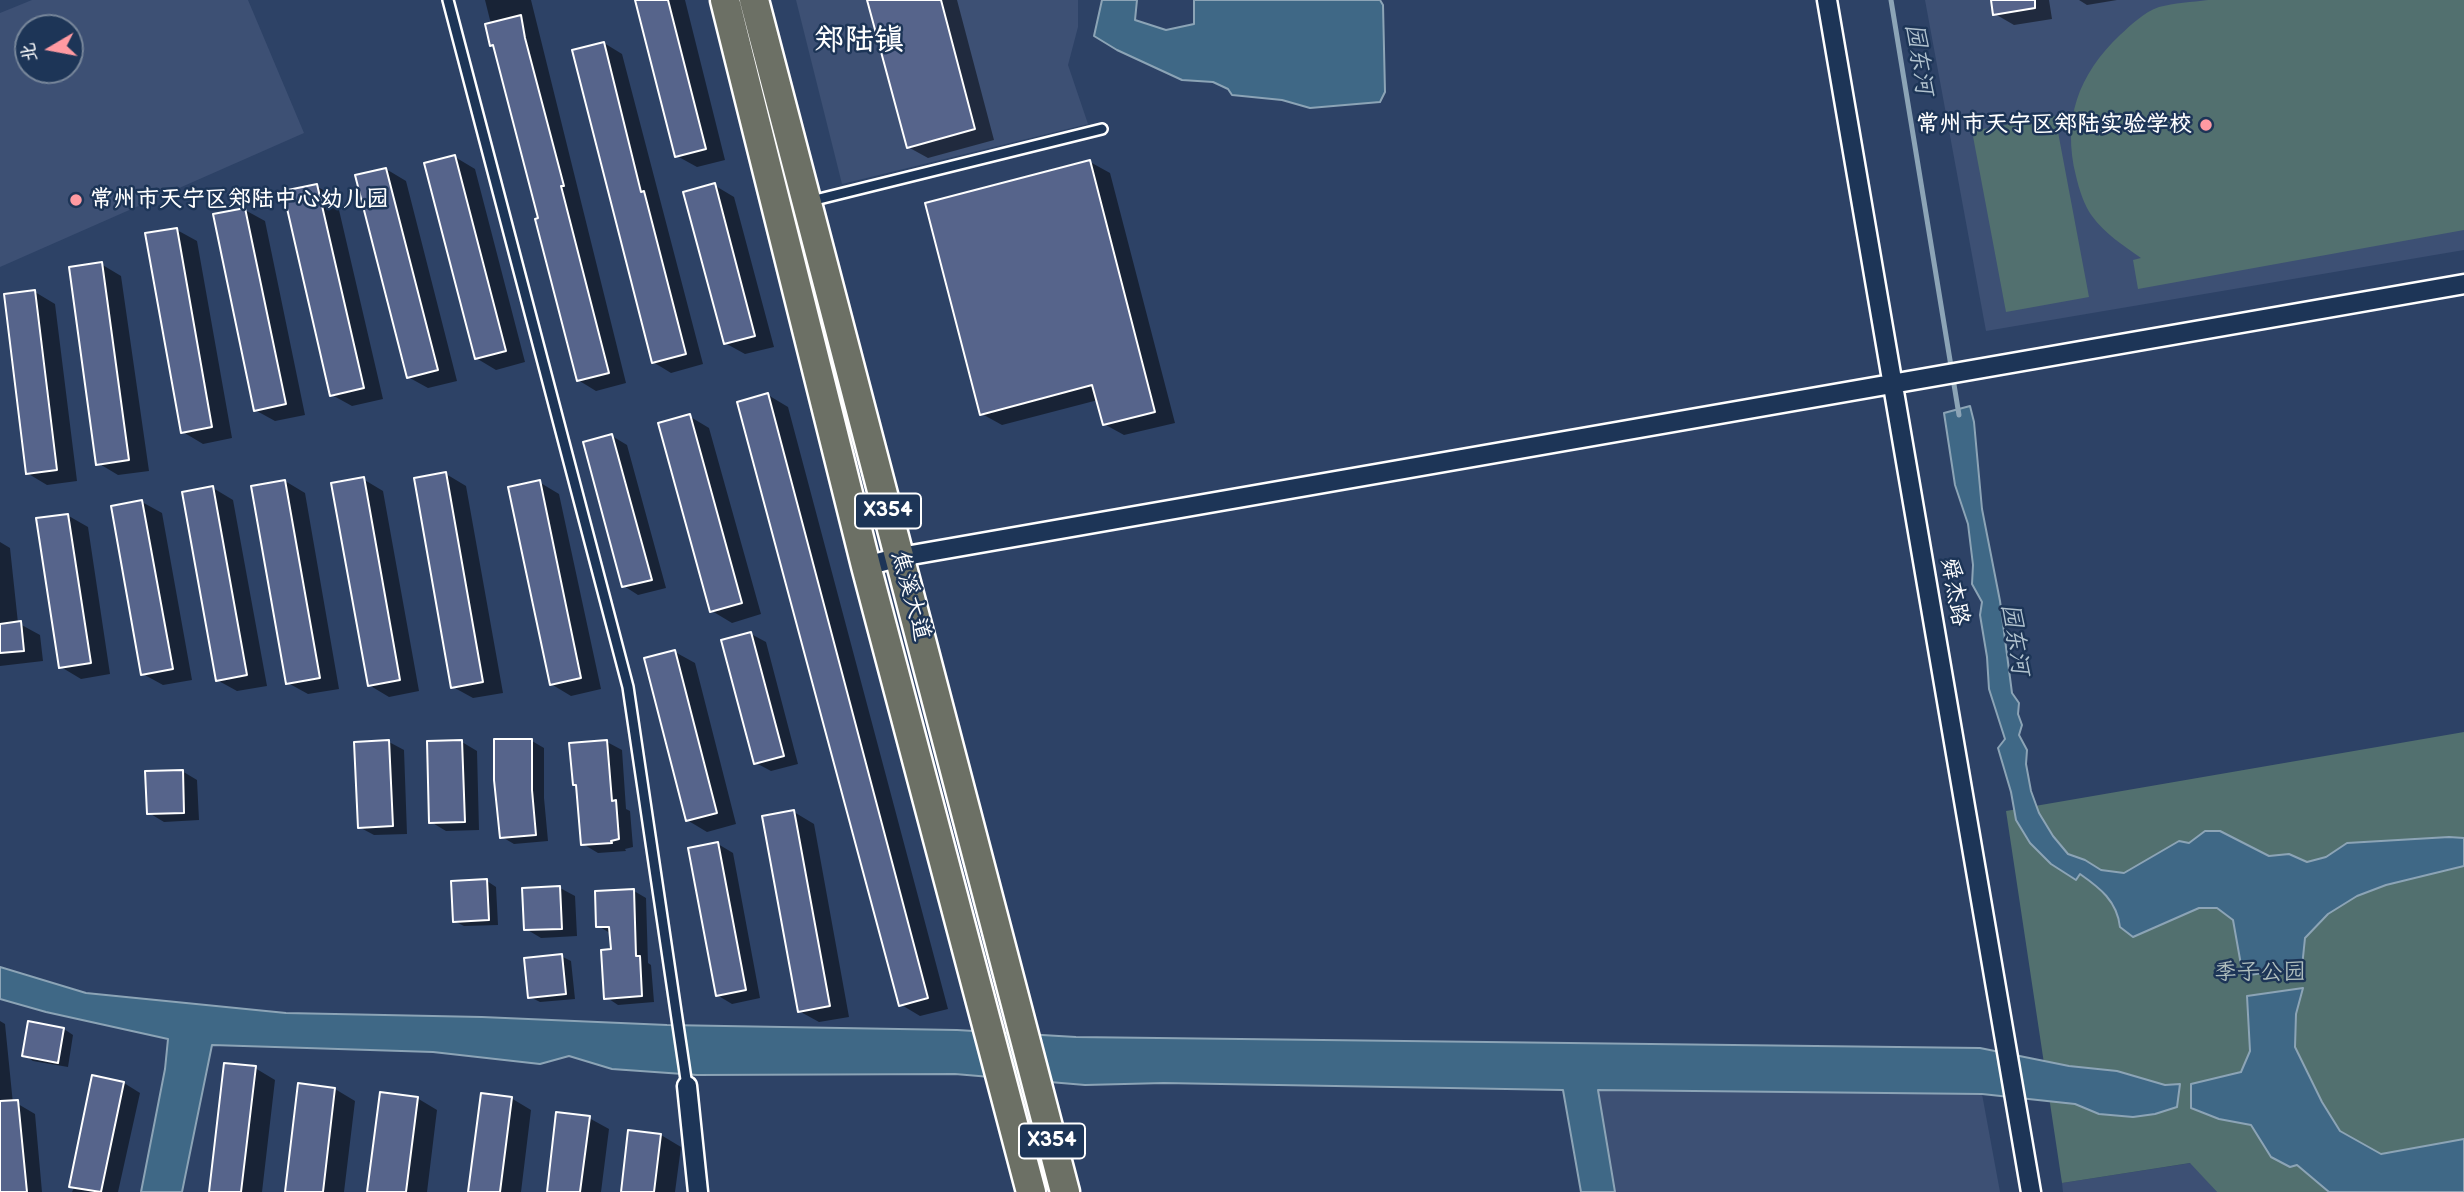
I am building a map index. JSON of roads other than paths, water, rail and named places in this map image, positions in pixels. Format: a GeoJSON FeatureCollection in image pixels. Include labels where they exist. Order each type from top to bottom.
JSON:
{"type":"FeatureCollection","features":[{"type":"Feature","properties":{"kind":"main road","name":"焦溪大道"},"geometry":{"type":"LineString","coordinates":[[725,0],[866,566],[1031,1192]]}},
{"type":"Feature","properties":{"kind":"main road","name":"焦溪大道"},"geometry":{"type":"LineString","coordinates":[[754,0],[1065,1192]]}},
{"type":"Feature","properties":{"kind":"street","name":"舜杰路"},"geometry":{"type":"LineString","coordinates":[[1827,0],[2031,1192]]}},
{"type":"Feature","properties":{"kind":"street"},"geometry":{"type":"LineString","coordinates":[[866,566],[900,557],[2464,284]]}},
{"type":"Feature","properties":{"kind":"street"},"geometry":{"type":"LineString","coordinates":[[687,1086],[698,1192]]}},
{"type":"Feature","properties":{"kind":"lane"},"geometry":{"type":"LineString","coordinates":[[448,0],[628,687],[687,1086]]}},
{"type":"Feature","properties":{"kind":"lane"},"geometry":{"type":"LineString","coordinates":[[805,203],[1102,129]]}},
{"type":"Feature","properties":{"kind":"waterway","name":"园东河"},"geometry":{"type":"LineString","coordinates":[[1891,0],[1959,415]]}},
{"type":"Feature","properties":{"kind":"place","name":"常州市天宁区郑陆实验学校"},"geometry":{"type":"Point","coordinates":[2206,125]}},
{"type":"Feature","properties":{"kind":"place","name":"常州市天宁区郑陆中心幼儿园"},"geometry":{"type":"Point","coordinates":[76,200]}},
{"type":"Feature","properties":{"kind":"district","name":"郑陆镇"},"geometry":{"type":"Point","coordinates":[859,41]}},
{"type":"Feature","properties":{"kind":"park label","name":"季子公园"},"geometry":{"type":"Point","coordinates":[2260,973]}}]}
